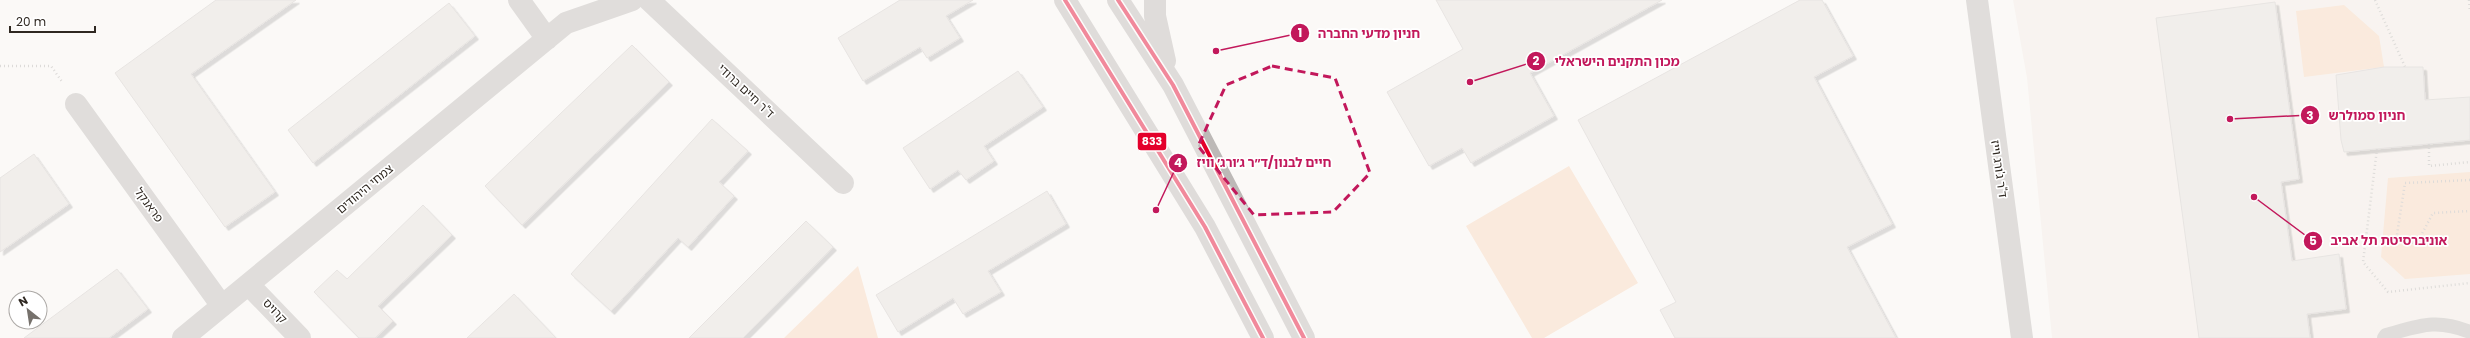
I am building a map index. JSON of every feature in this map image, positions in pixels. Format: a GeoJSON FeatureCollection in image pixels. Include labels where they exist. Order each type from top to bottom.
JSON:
{"type":"FeatureCollection","features":[{"type":"Feature","properties":{"kind":"main road"},"geometry":{"type":"LineString","coordinates":[[1065,0],[1205,227],[1263,338]]}},
{"type":"Feature","properties":{"kind":"main road"},"geometry":{"type":"LineString","coordinates":[[1118,0],[1173,85],[1304,338]]}},
{"type":"Feature","properties":{"kind":"main road"},"geometry":{"type":"LineString","coordinates":[[1155,0],[1154,16],[1160,43],[1173,85]]}},
{"type":"Feature","properties":{"kind":"street"},"geometry":{"type":"LineString","coordinates":[[519,0],[547,39],[566,23],[632,0]]}},
{"type":"Feature","properties":{"kind":"street","name":"ד\"ר חיים ברודי"},"geometry":{"type":"LineString","coordinates":[[649,0],[843,183]]}},
{"type":"Feature","properties":{"kind":"street","name":"ד\"ר ג'ורג וייז"},"geometry":{"type":"LineString","coordinates":[[1978,0],[2022,338]]}},
{"type":"Feature","properties":{"kind":"street","name":"צמחי היהודים"},"geometry":{"type":"LineString","coordinates":[[183,338],[547,39]]}},
{"type":"Feature","properties":{"kind":"street","name":"פראנקל"},"geometry":{"type":"LineString","coordinates":[[76,104],[222,306]]}},
{"type":"Feature","properties":{"kind":"street","name":"קרויס"},"geometry":{"type":"LineString","coordinates":[[249,285],[300,338]]}},
{"type":"Feature","properties":{"kind":"lane"},"geometry":{"type":"LineString","coordinates":[[2384,338],[2386,336],[2429,323],[2458,328],[2470,332]]}},
{"type":"Feature","properties":{"kind":"path"},"geometry":{"type":"LineString","coordinates":[[2375,0],[2406,69]]}},
{"type":"Feature","properties":{"kind":"path"},"geometry":{"type":"LineString","coordinates":[[2469,0],[2470,12]]}},
{"type":"Feature","properties":{"kind":"path"},"geometry":{"type":"LineString","coordinates":[[0,66],[51,66],[65,85]]}},
{"type":"Feature","properties":{"kind":"path"},"geometry":{"type":"LineString","coordinates":[[2429,144],[2429,166],[2470,162]]}},
{"type":"Feature","properties":{"kind":"path"},"geometry":{"type":"LineString","coordinates":[[2377,149],[2363,262],[2388,292],[2470,282]]}},
{"type":"Feature","properties":{"kind":"path"},"geometry":{"type":"LineString","coordinates":[[2470,180],[2405,183],[2396,242],[2417,244],[2433,213],[2470,211]]}},
{"type":"Feature","properties":{"kind":"highlighted area"},"geometry":{"type":"Polygon","coordinates":[[[1272,66],[1335,78],[1370,173],[1333,212],[1254,215],[1198,146],[1226,85],[1272,66]]]}},
{"type":"Feature","properties":{"kind":"shaded area"},"geometry":{"type":"Polygon","coordinates":[[[2013,0],[2470,0],[2470,338],[2052,338],[2027,78],[2013,0]]]}},
{"type":"Feature","properties":{"kind":"shaded area"},"geometry":{"type":"Polygon","coordinates":[[[2344,5],[2379,36],[2384,67],[2304,77],[2296,11],[2344,5]]]}},
{"type":"Feature","properties":{"kind":"shaded area"},"geometry":{"type":"Polygon","coordinates":[[[1569,166],[1638,283],[1544,338],[1532,338],[1466,226],[1569,166]]]}},
{"type":"Feature","properties":{"kind":"shaded area"},"geometry":{"type":"Polygon","coordinates":[[[2470,172],[2470,274],[2405,279],[2381,257],[2388,178],[2470,172]]]}},
{"type":"Feature","properties":{"kind":"shaded area"},"geometry":{"type":"Polygon","coordinates":[[[858,266],[878,338],[784,338],[858,266]]]}},
{"type":"Feature","properties":{"kind":"building"},"geometry":{"type":"Polygon","coordinates":[[[216,0],[296,0],[191,74],[275,192],[225,227],[115,73],[216,0]]]}},
{"type":"Feature","properties":{"kind":"building"},"geometry":{"type":"Polygon","coordinates":[[[900,0],[973,0],[946,16],[960,38],[927,58],[920,47],[863,81],[838,38],[900,0]]]}},
{"type":"Feature","properties":{"kind":"building"},"geometry":{"type":"Polygon","coordinates":[[[1436,0],[1662,0],[1530,73],[1554,116],[1471,163],[1462,148],[1429,166],[1387,92],[1463,49],[1436,0]]]}},
{"type":"Feature","properties":{"kind":"building"},"geometry":{"type":"Polygon","coordinates":[[[1800,0],[1822,0],[1853,56],[1814,77],[1892,224],[1847,247],[1896,338],[1675,338],[1660,310],[1676,302],[1578,120],[1800,0]]]}},
{"type":"Feature","properties":{"kind":"building"},"geometry":{"type":"Polygon","coordinates":[[[2275,2],[2299,179],[2281,182],[2292,261],[2339,254],[2346,309],[2307,314],[2310,338],[2199,338],[2156,18],[2275,2]]]}},
{"type":"Feature","properties":{"kind":"building"},"geometry":{"type":"Polygon","coordinates":[[[449,3],[475,36],[313,163],[288,130],[449,3]]]}},
{"type":"Feature","properties":{"kind":"building"},"geometry":{"type":"Polygon","coordinates":[[[632,45],[669,82],[522,225],[485,186],[632,45]]]}},
{"type":"Feature","properties":{"kind":"building"},"geometry":{"type":"Polygon","coordinates":[[[2384,67],[2423,67],[2425,100],[2470,97],[2470,140],[2344,152],[2341,140],[2336,75],[2384,67]]]}},
{"type":"Feature","properties":{"kind":"building"},"geometry":{"type":"Polygon","coordinates":[[[1018,71],[1043,107],[984,146],[994,161],[966,180],[958,170],[930,189],[903,148],[1018,71]]]}},
{"type":"Feature","properties":{"kind":"building"},"geometry":{"type":"Polygon","coordinates":[[[712,119],[748,151],[719,182],[734,196],[688,247],[678,238],[611,311],[571,274],[712,119]]]}},
{"type":"Feature","properties":{"kind":"building"},"geometry":{"type":"Polygon","coordinates":[[[34,154],[69,204],[0,252],[0,178],[34,154]]]}},
{"type":"Feature","properties":{"kind":"building"},"geometry":{"type":"Polygon","coordinates":[[[1047,191],[1066,224],[988,271],[1001,292],[963,314],[953,298],[898,332],[876,295],[1047,191]]]}},
{"type":"Feature","properties":{"kind":"building"},"geometry":{"type":"Polygon","coordinates":[[[423,205],[452,235],[378,306],[393,321],[375,338],[359,338],[314,292],[337,270],[347,279],[423,205]]]}},
{"type":"Feature","properties":{"kind":"building"},"geometry":{"type":"Polygon","coordinates":[[[806,221],[833,247],[743,338],[689,338],[806,221]]]}},
{"type":"Feature","properties":{"kind":"building"},"geometry":{"type":"Polygon","coordinates":[[[117,269],[148,309],[109,338],[24,338],[35,330],[48,330],[48,320],[117,269]]]}},
{"type":"Feature","properties":{"kind":"building"},"geometry":{"type":"Polygon","coordinates":[[[514,294],[556,338],[467,338],[514,294]]]}},
{"type":"Feature","properties":{"kind":"transit line","name":"833"},"geometry":{"type":"LineString","coordinates":[[1065,0],[1205,227],[1263,338]]}},
{"type":"Feature","properties":{"kind":"transit line","name":"833"},"geometry":{"type":"LineString","coordinates":[[1118,0],[1173,85],[1304,338]]}},
{"type":"Feature","properties":{"kind":"place","name":"חניון מדעי החברה"},"geometry":{"type":"Point","coordinates":[1216,51]}},
{"type":"Feature","properties":{"kind":"place","name":"מכון התקנים הישראלי"},"geometry":{"type":"Point","coordinates":[1470,82]}},
{"type":"Feature","properties":{"kind":"place","name":"חניון סמולרש"},"geometry":{"type":"Point","coordinates":[2230,119]}},
{"type":"Feature","properties":{"kind":"place","name":"אוניברסיטת תל אביב"},"geometry":{"type":"Point","coordinates":[2254,197]}},
{"type":"Feature","properties":{"kind":"place","name":"חיים לבנון/ד״ר ג׳ורג׳ וויז"},"geometry":{"type":"Point","coordinates":[1156,210]}}]}
